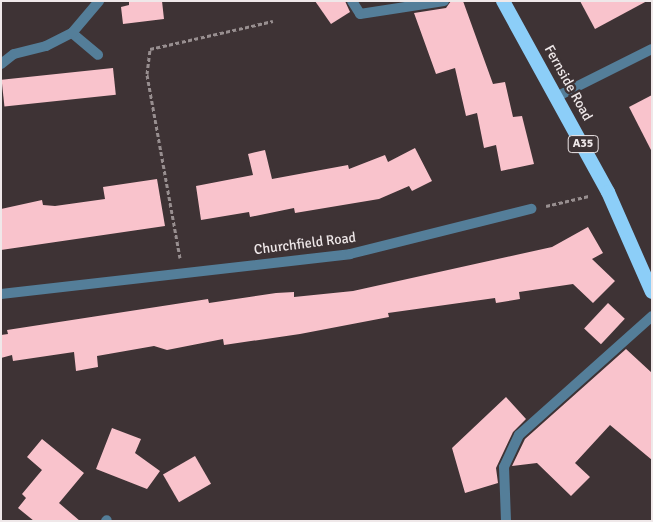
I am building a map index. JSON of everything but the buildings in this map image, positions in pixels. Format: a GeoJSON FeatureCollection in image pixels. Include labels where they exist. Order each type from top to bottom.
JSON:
{"type":"FeatureCollection","features":[{"type":"Feature","properties":{"kind":"highway","name":"Fernside Road"},"geometry":{"type":"LineString","coordinates":[[503,1],[558,96],[608,192],[652,292]]}},
{"type":"Feature","properties":{"kind":"street"},"geometry":{"type":"LineString","coordinates":[[1,64],[14,54],[72,33],[99,1]]}},
{"type":"Feature","properties":{"kind":"street"},"geometry":{"type":"LineString","coordinates":[[352,1],[360,14],[444,1]]}},
{"type":"Feature","properties":{"kind":"street"},"geometry":{"type":"LineString","coordinates":[[72,33],[98,55]]}},
{"type":"Feature","properties":{"kind":"street"},"geometry":{"type":"LineString","coordinates":[[558,96],[652,49]]}},
{"type":"Feature","properties":{"kind":"street","name":"Churchfield Road"},"geometry":{"type":"LineString","coordinates":[[1,294],[350,254],[531,210]]}},
{"type":"Feature","properties":{"kind":"street"},"geometry":{"type":"LineString","coordinates":[[506,521],[504,468],[518,435],[652,316]]}},
{"type":"Feature","properties":{"kind":"path"},"geometry":{"type":"LineString","coordinates":[[182,273],[146,74],[150,48],[273,21]]}},
{"type":"Feature","properties":{"kind":"path"},"geometry":{"type":"LineString","coordinates":[[531,210],[608,192]]}}]}
